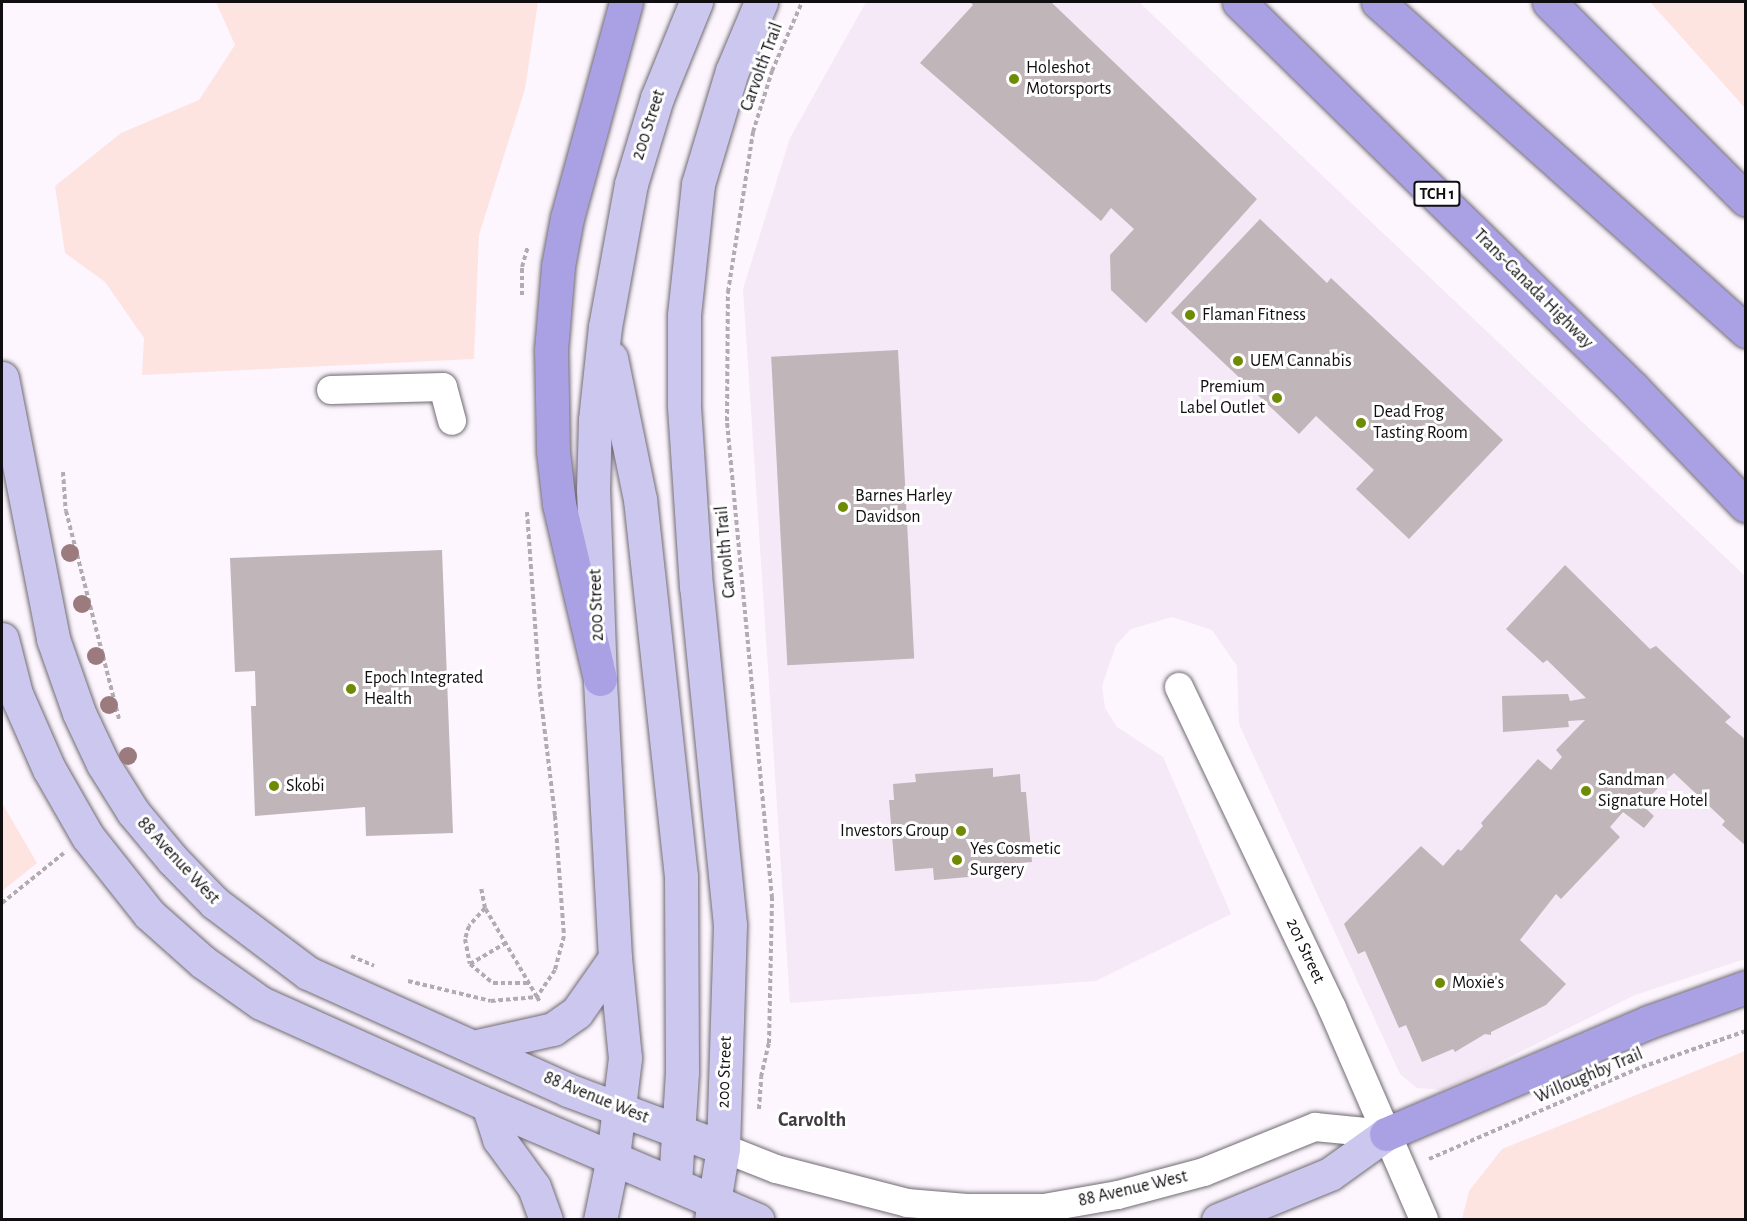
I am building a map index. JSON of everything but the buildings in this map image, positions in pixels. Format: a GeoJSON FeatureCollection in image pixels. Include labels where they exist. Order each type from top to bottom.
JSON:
{"type":"FeatureCollection","features":[{"type":"Feature","properties":{"kind":"highway"},"geometry":{"type":"LineString","coordinates":[[600,679],[559,504],[553,452],[551,350],[558,266],[567,218],[626,2]]}},
{"type":"Feature","properties":{"kind":"highway","name":"Trans-Canada Highway"},"geometry":{"type":"LineString","coordinates":[[1239,2],[1633,388],[1746,506]]}},
{"type":"Feature","properties":{"kind":"highway"},"geometry":{"type":"LineString","coordinates":[[1378,2],[1746,331]]}},
{"type":"Feature","properties":{"kind":"highway"},"geometry":{"type":"LineString","coordinates":[[1549,2],[1746,200]]}},
{"type":"Feature","properties":{"kind":"highway"},"geometry":{"type":"LineString","coordinates":[[1710,301],[1746,340]]}},
{"type":"Feature","properties":{"kind":"highway"},"geometry":{"type":"LineString","coordinates":[[1633,388],[1746,476]]}},
{"type":"Feature","properties":{"kind":"highway"},"geometry":{"type":"LineString","coordinates":[[1386,1134],[1649,1022],[1746,987]]}},
{"type":"Feature","properties":{"kind":"main road","name":"200 Street"},"geometry":{"type":"LineString","coordinates":[[600,1220],[613,1156],[626,1058],[615,958],[600,679],[593,490],[595,420],[605,327],[631,184],[657,98],[696,2]]}},
{"type":"Feature","properties":{"kind":"main road","name":"200 Street"},"geometry":{"type":"LineString","coordinates":[[713,1211],[723,1148],[730,925],[696,587],[684,404],[684,315],[698,184],[732,71],[761,2]]}},
{"type":"Feature","properties":{"kind":"main road"},"geometry":{"type":"LineString","coordinates":[[605,327],[640,499],[666,716],[684,939],[680,1130],[675,1184]]}},
{"type":"Feature","properties":{"kind":"main road","name":"88 Avenue West"},"geometry":{"type":"LineString","coordinates":[[2,378],[53,639],[79,713],[103,764],[133,812],[215,903],[308,973],[619,1110],[680,1130],[723,1148]]}},
{"type":"Feature","properties":{"kind":"main road"},"geometry":{"type":"LineString","coordinates":[[2,639],[16,694],[49,769],[88,837],[148,914],[203,962],[261,1003],[488,1105],[675,1184],[713,1211],[758,1220]]}},
{"type":"Feature","properties":{"kind":"main road"},"geometry":{"type":"LineString","coordinates":[[477,1046],[553,1029],[577,1012],[615,958]]}},
{"type":"Feature","properties":{"kind":"main road"},"geometry":{"type":"LineString","coordinates":[[488,1105],[499,1139],[534,1187],[546,1220]]}},
{"type":"Feature","properties":{"kind":"main road"},"geometry":{"type":"LineString","coordinates":[[1218,1220],[1330,1174],[1386,1134]]}},
{"type":"Feature","properties":{"kind":"street"},"geometry":{"type":"LineString","coordinates":[[331,390],[443,387],[452,422]]}},
{"type":"Feature","properties":{"kind":"street","name":"201 Street"},"geometry":{"type":"LineString","coordinates":[[1179,687],[1332,1008],[1424,1220]]}},
{"type":"Feature","properties":{"kind":"street","name":"88 Avenue West"},"geometry":{"type":"LineString","coordinates":[[723,1148],[776,1168],[907,1203],[967,1209],[1044,1208],[1118,1195],[1204,1172],[1315,1128],[1386,1134]]}},
{"type":"Feature","properties":{"kind":"path","name":"Carvolth Trail"},"geometry":{"type":"LineString","coordinates":[[759,1109],[761,1077],[769,1043],[772,898],[727,421],[728,292],[753,132],[772,71],[802,2]]}},
{"type":"Feature","properties":{"kind":"path"},"geometry":{"type":"LineString","coordinates":[[63,472],[66,512],[120,724]]}},
{"type":"Feature","properties":{"kind":"path"},"geometry":{"type":"LineString","coordinates":[[2,903],[65,852]]}},
{"type":"Feature","properties":{"kind":"path"},"geometry":{"type":"LineString","coordinates":[[404,980],[490,1001],[537,997],[485,908],[481,887]]}},
{"type":"Feature","properties":{"kind":"path"},"geometry":{"type":"LineString","coordinates":[[485,908],[469,927],[465,939],[470,964],[493,983],[529,983]]}},
{"type":"Feature","properties":{"kind":"path"},"geometry":{"type":"LineString","coordinates":[[470,964],[506,943]]}},
{"type":"Feature","properties":{"kind":"path"},"geometry":{"type":"LineString","coordinates":[[346,956],[381,969]]}},
{"type":"Feature","properties":{"kind":"path","name":"Willoughby Trail"},"geometry":{"type":"LineString","coordinates":[[1445,1153],[1642,1067],[1746,1031]]}},
{"type":"Feature","properties":{"kind":"shaded area"},"geometry":{"type":"Polygon","coordinates":[[[216,2],[538,2],[525,89],[479,235],[474,359],[142,375],[144,338],[105,282],[65,253],[55,186],[121,133],[199,100],[235,45],[216,2]]]}},
{"type":"Feature","properties":{"kind":"shaded area"},"geometry":{"type":"Polygon","coordinates":[[[866,2],[1139,2],[1745,576],[1745,959],[1635,995],[1443,1090],[1417,1088],[1400,1074],[1239,724],[1237,666],[1212,630],[1172,617],[1131,629],[1116,645],[1102,686],[1105,708],[1117,727],[1163,757],[1231,914],[1096,981],[790,1003],[743,289],[790,138],[866,2]]]}},
{"type":"Feature","properties":{"kind":"shaded area"},"geometry":{"type":"Polygon","coordinates":[[[1650,2],[1745,2],[1745,108],[1650,2]]]}},
{"type":"Feature","properties":{"kind":"shaded area"},"geometry":{"type":"Polygon","coordinates":[[[2,803],[37,863],[2,891],[2,803]]]}},
{"type":"Feature","properties":{"kind":"shaded area"},"geometry":{"type":"Polygon","coordinates":[[[1745,1051],[1745,1219],[1462,1219],[1469,1191],[1502,1149],[1745,1051]]]}},
{"type":"Feature","properties":{"kind":"place","name":"Holeshot Motorsports"},"geometry":{"type":"Point","coordinates":[1014,79]}},
{"type":"Feature","properties":{"kind":"place","name":"Flaman Fitness"},"geometry":{"type":"Point","coordinates":[1190,315]}},
{"type":"Feature","properties":{"kind":"place","name":"UEM Cannabis"},"geometry":{"type":"Point","coordinates":[1238,361]}},
{"type":"Feature","properties":{"kind":"place","name":"Premium Label Outlet"},"geometry":{"type":"Point","coordinates":[1277,398]}},
{"type":"Feature","properties":{"kind":"place","name":"Dead Frog Tasting Room"},"geometry":{"type":"Point","coordinates":[1361,423]}},
{"type":"Feature","properties":{"kind":"place","name":"Barnes Harley Davidson"},"geometry":{"type":"Point","coordinates":[843,507]}},
{"type":"Feature","properties":{"kind":"place","name":"Epoch Integrated Health"},"geometry":{"type":"Point","coordinates":[351,689]}},
{"type":"Feature","properties":{"kind":"place","name":"Skobi"},"geometry":{"type":"Point","coordinates":[274,786]}},
{"type":"Feature","properties":{"kind":"place","name":"Sandman Signature Hotel"},"geometry":{"type":"Point","coordinates":[1586,791]}},
{"type":"Feature","properties":{"kind":"place","name":"Investors Group"},"geometry":{"type":"Point","coordinates":[961,831]}},
{"type":"Feature","properties":{"kind":"place","name":"Yes Cosmetic Surgery"},"geometry":{"type":"Point","coordinates":[957,860]}},
{"type":"Feature","properties":{"kind":"place","name":"Moxie's"},"geometry":{"type":"Point","coordinates":[1440,983]}},
{"type":"Feature","properties":{"kind":"district","name":"Carvolth"},"geometry":{"type":"Point","coordinates":[812,1120]}}]}
